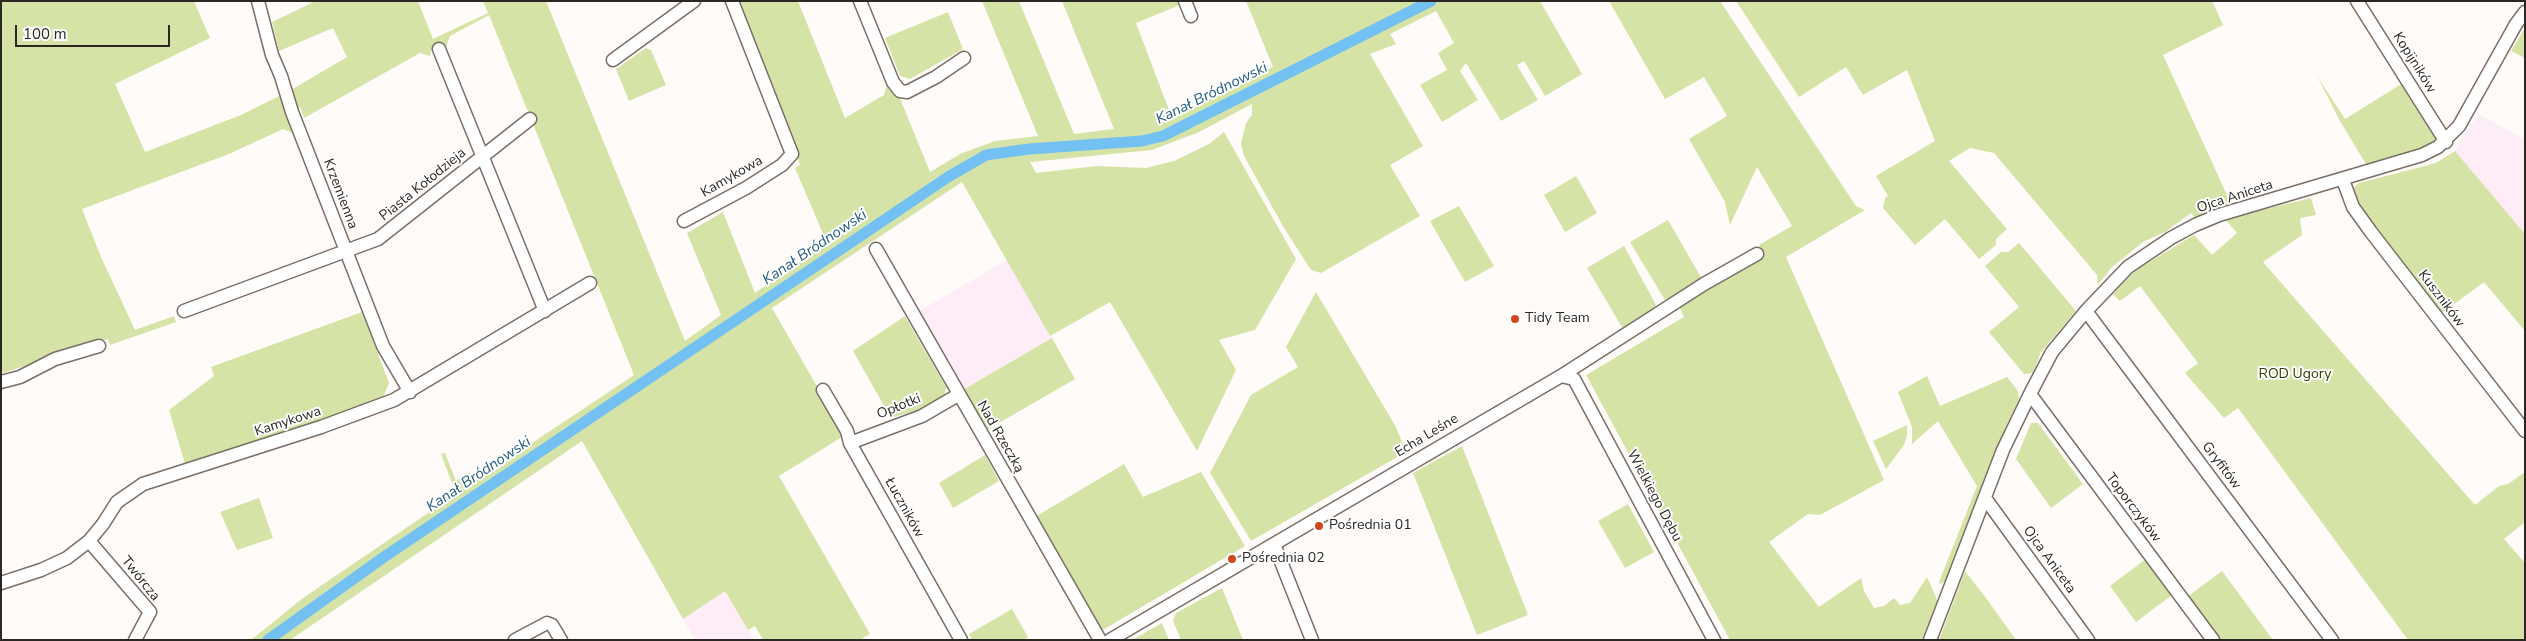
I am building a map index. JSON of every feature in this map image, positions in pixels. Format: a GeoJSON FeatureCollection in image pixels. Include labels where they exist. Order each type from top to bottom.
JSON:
{"type":"FeatureCollection","features":[{"type":"Feature","properties":{"kind":"street","name":"Krzemienna"},"geometry":{"type":"LineString","coordinates":[[258,1],[272,55],[281,76],[292,112],[382,346],[410,392]]}},
{"type":"Feature","properties":{"kind":"street"},"geometry":{"type":"LineString","coordinates":[[613,60],[694,1]]}},
{"type":"Feature","properties":{"kind":"street","name":"Kamykowa"},"geometry":{"type":"LineString","coordinates":[[684,221],[746,188],[782,165],[792,154],[732,1]]}},
{"type":"Feature","properties":{"kind":"street"},"geometry":{"type":"LineString","coordinates":[[860,1],[892,82],[900,90],[907,92],[936,77],[964,58]]}},
{"type":"Feature","properties":{"kind":"street"},"geometry":{"type":"LineString","coordinates":[[1185,1],[1191,16]]}},
{"type":"Feature","properties":{"kind":"street","name":"Kopijników"},"geometry":{"type":"LineString","coordinates":[[2357,1],[2446,142]]}},
{"type":"Feature","properties":{"kind":"street"},"geometry":{"type":"LineString","coordinates":[[2521,1],[2525,8]]}},
{"type":"Feature","properties":{"kind":"street","name":"Ojca Aniceta"},"geometry":{"type":"LineString","coordinates":[[1930,640],[2003,450],[2052,352],[2086,311],[2128,267],[2171,238],[2195,225],[2219,215],[2426,154],[2446,142],[2462,121],[2516,24],[2525,12]]}},
{"type":"Feature","properties":{"kind":"street"},"geometry":{"type":"LineString","coordinates":[[439,49],[481,157],[545,311]]}},
{"type":"Feature","properties":{"kind":"street","name":"Piasta Kołodzieja"},"geometry":{"type":"LineString","coordinates":[[184,310],[384,235],[530,119]]}},
{"type":"Feature","properties":{"kind":"street","name":"Kuszników"},"geometry":{"type":"LineString","coordinates":[[2343,180],[2353,207],[2371,232],[2525,431]]}},
{"type":"Feature","properties":{"kind":"street","name":"Nad Rzeczką"},"geometry":{"type":"LineString","coordinates":[[876,249],[1100,640]]}},
{"type":"Feature","properties":{"kind":"street","name":"Echa Leśne"},"geometry":{"type":"LineString","coordinates":[[1110,640],[1561,376],[1704,284],[1757,254]]}},
{"type":"Feature","properties":{"kind":"street","name":"Kamykowa"},"geometry":{"type":"LineString","coordinates":[[1,583],[41,570],[67,558],[103,524],[117,502],[143,484],[361,414],[410,392],[590,283]]}},
{"type":"Feature","properties":{"kind":"street","name":"Gryfitów"},"geometry":{"type":"LineString","coordinates":[[2086,311],[2332,640]]}},
{"type":"Feature","properties":{"kind":"street"},"geometry":{"type":"LineString","coordinates":[[1,382],[20,377],[56,359],[99,346]]}},
{"type":"Feature","properties":{"kind":"street","name":"Wielkiego Dębu"},"geometry":{"type":"LineString","coordinates":[[1561,376],[1574,378],[1714,640]]}},
{"type":"Feature","properties":{"kind":"street","name":"Łuczników"},"geometry":{"type":"LineString","coordinates":[[823,390],[847,431],[850,443],[961,640]]}},
{"type":"Feature","properties":{"kind":"street","name":"Toporczyków"},"geometry":{"type":"LineString","coordinates":[[2030,394],[2213,640]]}},
{"type":"Feature","properties":{"kind":"street","name":"Opłotki"},"geometry":{"type":"LineString","coordinates":[[850,443],[922,416],[958,395]]}},
{"type":"Feature","properties":{"kind":"street","name":"Ojca Aniceta"},"geometry":{"type":"LineString","coordinates":[[1985,498],[2088,640]]}},
{"type":"Feature","properties":{"kind":"street","name":"Twórcza"},"geometry":{"type":"LineString","coordinates":[[88,540],[150,612],[135,640]]}},
{"type":"Feature","properties":{"kind":"street"},"geometry":{"type":"LineString","coordinates":[[1274,544],[1312,640]]}},
{"type":"Feature","properties":{"kind":"street"},"geometry":{"type":"LineString","coordinates":[[515,640],[542,624],[548,623],[552,625],[560,640]]}},
{"type":"Feature","properties":{"kind":"shaded area"},"geometry":{"type":"Polygon","coordinates":[[[2478,114],[2525,140],[2525,234],[2455,151],[2478,114]]]}},
{"type":"Feature","properties":{"kind":"shaded area"},"geometry":{"type":"Polygon","coordinates":[[[1007,260],[1052,338],[961,391],[916,313],[1007,260]]]}},
{"type":"Feature","properties":{"kind":"shaded area"},"geometry":{"type":"Polygon","coordinates":[[[725,591],[754,640],[695,640],[683,619],[725,591]]]}},
{"type":"Feature","properties":{"kind":"green space"},"geometry":{"type":"Polygon","coordinates":[[[1,1],[194,1],[210,38],[115,84],[145,152],[241,115],[283,94],[289,112],[286,114],[293,133],[283,129],[229,154],[82,209],[101,257],[135,330],[174,316],[176,322],[110,345],[108,339],[3,373],[1,368],[1,1]]]}},
{"type":"Feature","properties":{"kind":"green space"},"geometry":{"type":"Polygon","coordinates":[[[316,1],[418,1],[433,39],[488,13],[483,1],[546,1],[685,341],[721,315],[687,233],[723,212],[755,293],[827,243],[795,168],[800,165],[737,1],[798,1],[845,118],[884,95],[887,84],[899,96],[930,172],[960,154],[995,141],[1038,136],[982,1],[1019,1],[1074,134],[1114,129],[1062,1],[1179,1],[1180,5],[1136,23],[1172,118],[1273,67],[1246,1],[1540,1],[1582,74],[1545,96],[1524,61],[1517,65],[1538,100],[1501,121],[1466,63],[1460,71],[1478,100],[1442,122],[1420,85],[1447,70],[1438,53],[1454,43],[1436,11],[1390,34],[1396,44],[1370,54],[1423,146],[1390,165],[1420,216],[1321,273],[1311,270],[1284,228],[1244,156],[1241,144],[1246,123],[1252,115],[1252,104],[1199,132],[1152,150],[1030,162],[1036,173],[1097,166],[1146,168],[1174,161],[1209,144],[1224,132],[1296,259],[1255,330],[1219,340],[1236,370],[1197,451],[1110,302],[1050,336],[962,182],[772,308],[845,435],[779,476],[870,634],[859,640],[763,640],[755,626],[748,630],[725,591],[683,619],[582,441],[290,640],[251,640],[303,598],[456,494],[441,454],[445,453],[456,481],[469,472],[475,481],[634,375],[489,15],[450,36],[446,47],[442,50],[439,43],[432,48],[430,56],[420,53],[304,118],[300,107],[296,109],[291,90],[347,57],[333,28],[279,51],[272,22],[316,1]]]}},
{"type":"Feature","properties":{"kind":"green space"},"geometry":{"type":"Polygon","coordinates":[[[1609,1],[1720,1],[1856,206],[1865,210],[1786,257],[1884,480],[1820,515],[1808,514],[1769,542],[1819,607],[1861,578],[1864,591],[1874,608],[1884,606],[1894,598],[1900,605],[1910,603],[1927,577],[1938,602],[1922,640],[1730,640],[1586,375],[1684,317],[1679,306],[1764,256],[1759,245],[1792,226],[1757,167],[1730,225],[1725,202],[1689,139],[1727,116],[1704,77],[1665,99],[1609,1]]]}},
{"type":"Feature","properties":{"kind":"green space"},"geometry":{"type":"Polygon","coordinates":[[[1736,1],[2212,1],[2223,25],[2163,55],[2232,206],[2195,218],[2191,213],[2165,232],[2143,242],[2112,267],[2098,285],[2097,275],[1994,153],[1970,148],[1949,161],[2007,229],[1996,239],[1996,245],[1979,259],[1945,219],[1915,245],[1883,208],[1885,198],[1888,196],[1876,176],[1935,141],[1907,70],[1863,95],[1846,67],[1799,97],[1736,1]]]}},
{"type":"Feature","properties":{"kind":"green space"},"geometry":{"type":"Polygon","coordinates":[[[948,12],[963,49],[910,79],[900,76],[885,38],[948,12]]]}},
{"type":"Feature","properties":{"kind":"green space"},"geometry":{"type":"Polygon","coordinates":[[[2525,28],[2525,58],[2511,51],[2525,28]]]}},
{"type":"Feature","properties":{"kind":"green space"},"geometry":{"type":"Polygon","coordinates":[[[646,48],[651,50],[666,85],[629,101],[616,69],[646,48]]]}},
{"type":"Feature","properties":{"kind":"green space"},"geometry":{"type":"Polygon","coordinates":[[[2317,76],[2345,119],[2403,83],[2436,134],[2436,139],[2426,147],[2367,166],[2340,121],[2317,76]]]}},
{"type":"Feature","properties":{"kind":"green space"},"geometry":{"type":"Polygon","coordinates":[[[2455,151],[2525,234],[2525,331],[2484,282],[2442,313],[2359,206],[2353,188],[2359,183],[2436,163],[2455,151]]]}},
{"type":"Feature","properties":{"kind":"green space"},"geometry":{"type":"Polygon","coordinates":[[[1576,176],[1597,213],[1565,232],[1544,195],[1576,176]]]}},
{"type":"Feature","properties":{"kind":"green space","name":"ROD Ugory"},"geometry":{"type":"Polygon","coordinates":[[[2311,198],[2316,215],[2300,218],[2302,235],[2263,262],[2475,505],[2499,486],[2508,484],[2525,472],[2525,522],[2504,539],[2525,563],[2525,640],[2408,640],[2238,408],[2224,418],[2185,373],[2198,363],[2140,286],[2120,301],[2113,294],[2136,270],[2194,235],[2212,255],[2237,233],[2225,219],[2311,198]]]}},
{"type":"Feature","properties":{"kind":"green space"},"geometry":{"type":"Polygon","coordinates":[[[1459,206],[1494,266],[1465,282],[1430,221],[1459,206]]]}},
{"type":"Feature","properties":{"kind":"green space"},"geometry":{"type":"Polygon","coordinates":[[[1668,220],[1702,279],[1665,300],[1630,242],[1668,220]]]}},
{"type":"Feature","properties":{"kind":"green space"},"geometry":{"type":"Polygon","coordinates":[[[2019,243],[2076,311],[2041,352],[2033,373],[2024,374],[1989,332],[2019,307],[1985,266],[2001,252],[2008,252],[2019,243]]]}},
{"type":"Feature","properties":{"kind":"green space"},"geometry":{"type":"Polygon","coordinates":[[[1624,246],[1656,305],[1653,311],[1623,329],[1587,268],[1624,246]]]}},
{"type":"Feature","properties":{"kind":"green space"},"geometry":{"type":"Polygon","coordinates":[[[1316,292],[1396,427],[1406,452],[1251,541],[1210,473],[1251,395],[1298,367],[1286,347],[1316,292]]]}},
{"type":"Feature","properties":{"kind":"green space"},"geometry":{"type":"Polygon","coordinates":[[[362,312],[389,383],[381,402],[185,464],[169,410],[214,376],[211,367],[362,312]]]}},
{"type":"Feature","properties":{"kind":"green space"},"geometry":{"type":"Polygon","coordinates":[[[905,316],[946,387],[945,394],[924,408],[891,418],[853,351],[905,316]]]}},
{"type":"Feature","properties":{"kind":"green space"},"geometry":{"type":"Polygon","coordinates":[[[1052,338],[1075,379],[985,431],[961,391],[1052,338]]]}},
{"type":"Feature","properties":{"kind":"green space"},"geometry":{"type":"Polygon","coordinates":[[[1927,376],[1940,406],[2007,377],[2018,391],[2019,399],[2006,426],[1946,581],[1940,584],[1939,582],[1977,486],[1938,421],[1912,444],[1912,427],[1898,392],[1927,376]]]}},
{"type":"Feature","properties":{"kind":"green space"},"geometry":{"type":"Polygon","coordinates":[[[2031,423],[2038,423],[2083,484],[2051,508],[2016,459],[2031,423]]]}},
{"type":"Feature","properties":{"kind":"green space"},"geometry":{"type":"Polygon","coordinates":[[[1907,425],[1907,436],[1904,445],[1886,469],[1873,441],[1907,425]]]}},
{"type":"Feature","properties":{"kind":"green space"},"geometry":{"type":"Polygon","coordinates":[[[1462,446],[1528,615],[1477,635],[1413,473],[1462,446]]]}},
{"type":"Feature","properties":{"kind":"green space"},"geometry":{"type":"Polygon","coordinates":[[[985,455],[999,481],[953,508],[939,483],[985,455]]]}},
{"type":"Feature","properties":{"kind":"green space"},"geometry":{"type":"Polygon","coordinates":[[[1124,464],[1143,497],[1201,472],[1245,546],[1101,631],[1035,517],[1124,464]]]}},
{"type":"Feature","properties":{"kind":"green space"},"geometry":{"type":"Polygon","coordinates":[[[259,498],[273,538],[237,550],[220,512],[259,498]]]}},
{"type":"Feature","properties":{"kind":"green space"},"geometry":{"type":"Polygon","coordinates":[[[1628,504],[1654,552],[1625,568],[1598,521],[1628,504]]]}},
{"type":"Feature","properties":{"kind":"green space"},"geometry":{"type":"Polygon","coordinates":[[[2146,559],[2172,595],[2136,622],[2110,586],[2146,559]]]}},
{"type":"Feature","properties":{"kind":"green space"},"geometry":{"type":"Polygon","coordinates":[[[1965,571],[1986,598],[2016,640],[1939,640],[1965,571]]]}},
{"type":"Feature","properties":{"kind":"green space"},"geometry":{"type":"Polygon","coordinates":[[[2222,571],[2273,640],[2217,640],[2187,597],[2222,571]]]}},
{"type":"Feature","properties":{"kind":"green space"},"geometry":{"type":"Polygon","coordinates":[[[1222,588],[1243,640],[1181,640],[1173,621],[1176,613],[1222,588]]]}},
{"type":"Feature","properties":{"kind":"green space"},"geometry":{"type":"Polygon","coordinates":[[[1012,609],[1028,637],[1024,640],[972,640],[969,634],[1012,609]]]}},
{"type":"Feature","properties":{"kind":"green space"},"geometry":{"type":"Polygon","coordinates":[[[1162,623],[1169,640],[1132,640],[1162,623]]]}},
{"type":"Feature","properties":{"kind":"waterway","name":"Kanał Bródnowski"},"geometry":{"type":"LineString","coordinates":[[268,640],[384,557],[948,177],[986,155],[1029,149],[1142,141],[1163,136],[1431,1]]}},
{"type":"Feature","properties":{"kind":"place","name":"Tidy Team"},"geometry":{"type":"Point","coordinates":[1515,319]}},
{"type":"Feature","properties":{"kind":"place","name":"Pośrednia 01"},"geometry":{"type":"Point","coordinates":[1319,526]}},
{"type":"Feature","properties":{"kind":"place","name":"Pośrednia 02"},"geometry":{"type":"Point","coordinates":[1232,559]}}]}
